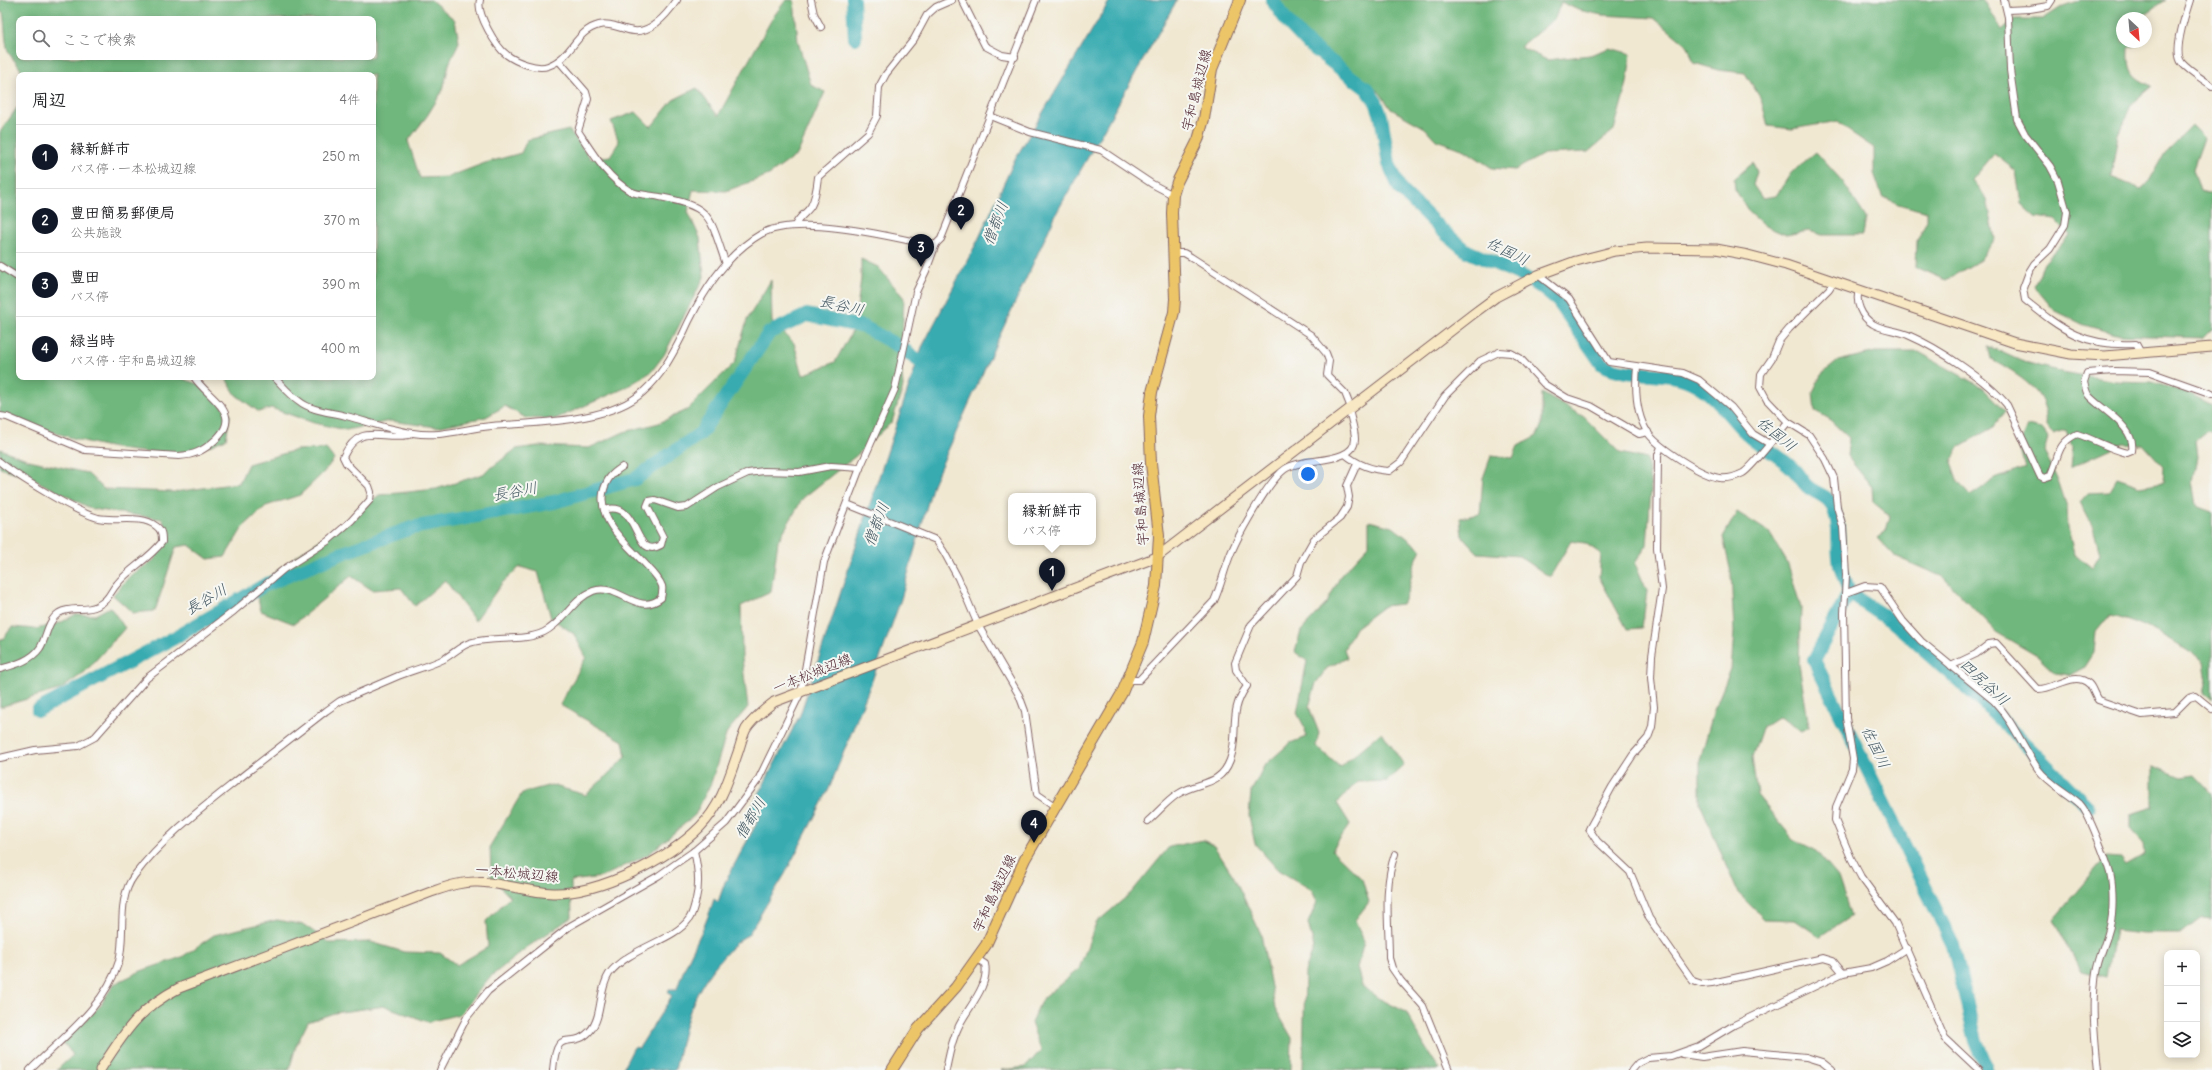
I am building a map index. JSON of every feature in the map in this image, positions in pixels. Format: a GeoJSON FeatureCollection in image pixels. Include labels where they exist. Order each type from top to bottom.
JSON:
{"type":"FeatureCollection","features":[{"type":"Feature","properties":{"kind":"main road","name":"宇和島城辺線"},"geometry":{"type":"LineString","coordinates":[[892,1070],[918,1029],[956,987],[977,958],[998,919],[1025,859],[1128,680],[1143,642],[1151,613],[1159,536],[1151,457],[1149,416],[1152,392],[1174,312],[1176,277],[1172,213],[1173,195],[1176,182],[1198,140],[1204,119],[1212,69],[1240,0]]}},
{"type":"Feature","properties":{"kind":"main road","name":"一本松城辺線"},"geometry":{"type":"LineString","coordinates":[[100,1070],[124,1033],[140,1014],[158,999],[179,988],[424,895],[455,885],[477,882],[553,893],[573,891],[634,872],[649,864],[699,827],[714,810],[724,791],[746,730],[755,717],[774,702],[1157,557],[1496,297],[1538,275],[1576,261],[1615,251],[1686,247],[1716,249],[1748,255],[1834,281],[2015,343],[2044,350],[2105,356],[2212,347]]}},
{"type":"Feature","properties":{"kind":"street"},"geometry":{"type":"LineString","coordinates":[[480,0],[478,6],[480,15],[507,56],[533,66],[546,67],[559,61],[566,55],[578,38],[598,25],[609,24],[635,31],[643,30],[662,19],[677,0]]}},
{"type":"Feature","properties":{"kind":"street"},"geometry":{"type":"LineString","coordinates":[[811,0],[814,14],[821,27]]}},
{"type":"Feature","properties":{"kind":"street"},"geometry":{"type":"LineString","coordinates":[[795,226],[797,220],[811,206],[817,189],[818,177],[868,133],[877,116],[879,87],[886,74],[914,39],[927,15],[936,7],[952,0]]}},
{"type":"Feature","properties":{"kind":"street"},"geometry":{"type":"LineString","coordinates":[[962,0],[985,46],[1002,55],[1014,57]]}},
{"type":"Feature","properties":{"kind":"street"},"geometry":{"type":"LineString","coordinates":[[440,1070],[467,1017],[488,991],[570,926],[658,876],[694,851],[726,823],[758,780],[801,692],[824,562],[860,468],[895,389],[916,292],[936,244],[941,239],[1036,0]]}},
{"type":"Feature","properties":{"kind":"street"},"geometry":{"type":"LineString","coordinates":[[2004,0],[2007,10],[2010,70],[2017,119],[2025,134],[2050,166],[2058,181],[2067,212],[2065,225],[2050,248],[2034,264],[2029,272],[2023,288],[2025,300],[2068,333],[2095,342],[2136,344],[2141,353]]}},
{"type":"Feature","properties":{"kind":"street"},"geometry":{"type":"LineString","coordinates":[[2007,10],[2030,10],[2048,6],[2052,0]]}},
{"type":"Feature","properties":{"kind":"street"},"geometry":{"type":"LineString","coordinates":[[2190,0],[2180,39],[2178,54],[2181,63],[2212,86]]}},
{"type":"Feature","properties":{"kind":"street"},"geometry":{"type":"LineString","coordinates":[[559,61],[586,92],[588,99],[578,131],[596,158],[615,180],[631,192],[681,201],[704,212],[713,228],[726,264]]}},
{"type":"Feature","properties":{"kind":"street"},"geometry":{"type":"LineString","coordinates":[[990,116],[1030,132],[1101,150],[1152,184],[1173,195]]}},
{"type":"Feature","properties":{"kind":"street"},"geometry":{"type":"LineString","coordinates":[[277,380],[300,402],[312,408],[384,428],[415,434],[438,435],[492,426],[547,423],[595,414],[632,400],[651,384],[671,358],[706,291],[734,254],[761,234],[772,229],[795,226],[867,231],[930,245],[936,244]]}},
{"type":"Feature","properties":{"kind":"street"},"geometry":{"type":"LineString","coordinates":[[1128,680],[1139,680],[1214,601],[1221,587],[1235,545],[1275,478],[1285,468],[1296,463],[1320,460],[1345,454],[1353,448],[1355,440],[1350,409],[1345,393],[1327,375],[1329,361],[1326,353],[1311,335],[1191,257],[1184,253],[1175,253]]}},
{"type":"Feature","properties":{"kind":"street"},"geometry":{"type":"LineString","coordinates":[[0,266],[16,276]]}},
{"type":"Feature","properties":{"kind":"street"},"geometry":{"type":"LineString","coordinates":[[1538,275],[1569,299],[1609,362],[1684,373],[1699,380],[1731,406],[1753,434],[1768,443]]}},
{"type":"Feature","properties":{"kind":"street"},"geometry":{"type":"LineString","coordinates":[[1834,281],[1829,289],[1789,329],[1761,374],[1760,387],[1767,400],[1788,422],[1810,435],[1825,459],[1834,478],[1836,500],[1844,538],[1846,593],[1844,613],[1845,695],[1846,718],[1852,759],[1852,769],[1836,807],[1835,820],[1861,877],[1895,923],[1907,948],[1918,979],[1945,1038],[1979,1070]]}},
{"type":"Feature","properties":{"kind":"street"},"geometry":{"type":"LineString","coordinates":[[1859,290],[1856,299],[1863,315],[1873,324],[1914,338],[1956,363],[1991,388],[2000,397],[2007,405],[2040,476],[2044,478],[2050,476],[2061,445],[2065,440],[2077,434],[2090,438],[2116,451],[2126,453],[2132,451],[2133,444],[2122,425],[2088,395],[2084,382],[2087,373],[2114,371],[2150,372],[2212,394]]}},
{"type":"Feature","properties":{"kind":"street"},"geometry":{"type":"LineString","coordinates":[[1345,454],[1357,464],[1389,471],[1401,462],[1445,396],[1480,361],[1498,352],[1511,353],[1520,358],[1544,384],[1567,398],[1591,406],[1639,434],[1648,432]]}},
{"type":"Feature","properties":{"kind":"street"},"geometry":{"type":"LineString","coordinates":[[1637,367],[1636,393],[1648,432],[1660,447],[1719,478],[1730,478],[1745,472],[1768,443],[1788,422]]}},
{"type":"Feature","properties":{"kind":"street"},"geometry":{"type":"LineString","coordinates":[[0,416],[7,417],[85,450],[179,456],[194,455],[204,450],[221,435],[226,426],[226,414],[219,403],[197,380]]}},
{"type":"Feature","properties":{"kind":"street"},"geometry":{"type":"LineString","coordinates":[[0,758],[35,750],[78,746],[95,737],[148,678],[234,611],[284,569],[328,541],[351,521],[370,500],[371,492],[369,486],[344,460],[348,445],[355,439],[365,434],[393,437],[415,434]]}},
{"type":"Feature","properties":{"kind":"street"},"geometry":{"type":"LineString","coordinates":[[1660,447],[1658,455],[1657,534],[1662,589],[1652,656],[1651,678],[1654,707],[1652,727],[1648,738],[1633,755],[1612,787],[1588,829],[1597,841],[1630,872],[1649,918],[1693,981],[1702,984],[1712,983],[1823,958],[1833,961],[1843,973]]}},
{"type":"Feature","properties":{"kind":"street"},"geometry":{"type":"LineString","coordinates":[[0,462],[25,479],[90,515],[111,520],[145,522],[156,525],[162,533],[162,542],[147,559],[117,584],[109,598],[86,610],[68,609],[57,614],[48,628],[40,648],[28,659],[0,669]]}},
{"type":"Feature","properties":{"kind":"street"},"geometry":{"type":"LineString","coordinates":[[1148,820],[1177,794],[1214,781],[1222,774],[1230,760],[1235,710],[1238,698],[1247,686],[1236,670],[1235,663],[1241,646],[1251,625],[1297,576],[1301,562],[1314,539],[1340,518],[1348,507],[1349,497],[1347,486],[1357,464]]}},
{"type":"Feature","properties":{"kind":"street"},"geometry":{"type":"LineString","coordinates":[[604,510],[614,507],[620,509],[629,518],[643,543],[649,548],[655,549],[662,545],[663,537],[647,506],[649,501],[655,500],[678,508],[687,507],[718,488],[748,473],[764,471],[800,472],[831,466],[860,468]]}},
{"type":"Feature","properties":{"kind":"street"},"geometry":{"type":"LineString","coordinates":[[30,1070],[81,1020],[110,982],[119,961],[126,890],[134,876],[168,839],[198,811],[326,711],[340,701],[444,659],[470,642],[493,638],[532,636],[546,631],[558,622],[582,597],[594,591],[605,589],[642,604],[654,604],[661,598],[663,588],[658,578],[619,535],[608,521],[604,510],[602,498],[606,481],[613,472],[622,468]]}},
{"type":"Feature","properties":{"kind":"street"},"geometry":{"type":"LineString","coordinates":[[847,504],[878,518],[936,540],[958,578],[978,624],[1019,695],[1025,711],[1037,794],[1056,806]]}},
{"type":"Feature","properties":{"kind":"street"},"geometry":{"type":"LineString","coordinates":[[1846,593],[1865,586],[1880,587],[1903,621],[1921,641],[1994,701],[2004,712],[2039,771],[2082,805],[2110,873],[2112,890],[2110,932],[2096,972],[2094,986],[2094,1034],[2098,1070]]}},
{"type":"Feature","properties":{"kind":"street"},"geometry":{"type":"LineString","coordinates":[[1951,666],[1976,654],[1989,644],[1996,643],[2038,689],[2043,690],[2067,680],[2081,680],[2092,687],[2098,700],[2142,715],[2175,712],[2189,698],[2196,696],[2212,709]]}},
{"type":"Feature","properties":{"kind":"street"},"geometry":{"type":"LineString","coordinates":[[553,1070],[555,1051],[558,1045],[582,1037],[594,1026],[605,983],[610,974],[634,953],[680,928],[688,920],[698,893],[699,874],[694,851]]}},
{"type":"Feature","properties":{"kind":"street"},"geometry":{"type":"LineString","coordinates":[[1395,854],[1389,869],[1387,889],[1389,958],[1392,968],[1401,981],[1423,1006],[1449,1070]]}},
{"type":"Feature","properties":{"kind":"street"},"geometry":{"type":"LineString","coordinates":[[1682,1054],[1734,1026],[1843,973],[1872,968],[1887,961],[1907,948]]}},
{"type":"Feature","properties":{"kind":"street"},"geometry":{"type":"LineString","coordinates":[[946,1070],[952,1040],[972,1006],[987,972],[985,964],[977,958]]}},
{"type":"Feature","properties":{"kind":"street"},"geometry":{"type":"LineString","coordinates":[[1632,1070],[1638,1063],[1648,1058],[1682,1054],[1702,1057],[1742,1051],[1806,1057],[1822,1062],[1832,1070]]}},
{"type":"Feature","properties":{"kind":"green space"},"geometry":{"type":"Polygon","coordinates":[[[0,0],[431,0],[455,20],[459,42],[449,64],[443,90],[427,116],[408,141],[420,178],[448,177],[485,163],[521,153],[527,140],[569,130],[591,159],[610,156],[619,142],[611,121],[636,112],[651,127],[673,100],[697,88],[718,116],[773,17],[786,0],[794,0],[798,42],[811,85],[825,92],[797,155],[769,175],[726,191],[693,190],[688,212],[700,238],[704,277],[664,355],[651,372],[625,388],[555,419],[526,418],[505,406],[486,417],[437,427],[390,421],[346,430],[314,423],[271,408],[259,412],[236,395],[227,380],[376,380],[376,72],[21,72],[8,51],[3,13],[0,12],[0,0]]]}},
{"type":"Feature","properties":{"kind":"green space"},"geometry":{"type":"Polygon","coordinates":[[[1269,0],[1981,0],[1987,5],[2002,30],[2014,19],[2043,19],[2063,6],[2080,0],[2166,0],[2148,12],[2116,12],[2116,48],[2129,48],[2129,62],[2132,72],[2139,80],[2152,86],[2132,103],[2118,134],[2111,177],[2141,189],[2148,183],[2165,153],[2192,126],[2204,138],[2193,169],[2200,191],[2212,194],[2212,329],[2203,338],[2120,335],[2084,325],[2054,310],[2034,286],[2044,263],[2070,235],[2055,220],[2035,217],[2021,204],[2016,171],[1994,154],[1972,180],[1987,199],[1995,239],[1980,260],[1946,280],[1916,267],[1917,241],[1927,220],[1927,212],[1898,204],[1882,196],[1874,173],[1874,148],[1846,129],[1838,121],[1792,129],[1768,126],[1761,99],[1745,73],[1718,70],[1694,63],[1688,46],[1654,18],[1602,15],[1578,10],[1561,2],[1555,18],[1520,47],[1547,60],[1590,55],[1610,48],[1631,54],[1627,83],[1614,130],[1588,152],[1544,154],[1515,170],[1492,168],[1465,150],[1436,140],[1425,128],[1391,109],[1380,93],[1271,9],[1269,0]]]}},
{"type":"Feature","properties":{"kind":"green space"},"geometry":{"type":"Polygon","coordinates":[[[16,109],[16,380],[186,380],[206,387],[230,415],[226,439],[197,450],[173,453],[148,452],[122,449],[72,438],[0,414],[0,132],[16,109]]]}},
{"type":"Feature","properties":{"kind":"green space"},"geometry":{"type":"Polygon","coordinates":[[[1816,152],[1843,182],[1866,218],[1863,235],[1822,235],[1809,231],[1786,235],[1765,226],[1749,212],[1735,189],[1734,179],[1753,163],[1757,172],[1753,185],[1762,198],[1776,196],[1791,173],[1816,152]]]}},
{"type":"Feature","properties":{"kind":"green space"},"geometry":{"type":"Polygon","coordinates":[[[861,259],[878,267],[904,298],[901,361],[903,387],[892,422],[857,455],[803,498],[778,541],[771,592],[741,606],[742,658],[748,707],[727,732],[711,783],[695,815],[649,854],[602,877],[571,881],[572,917],[526,948],[489,978],[460,1014],[428,1022],[385,1006],[334,1013],[308,1022],[296,1046],[289,1070],[57,1070],[73,1055],[63,1042],[100,1006],[114,984],[141,971],[182,957],[214,935],[277,920],[304,925],[330,943],[371,942],[404,952],[440,953],[457,965],[488,947],[486,921],[510,897],[491,877],[490,846],[522,793],[551,785],[586,795],[626,757],[623,741],[560,705],[586,657],[574,634],[551,618],[538,572],[520,567],[502,583],[475,621],[445,580],[415,606],[401,588],[372,590],[351,576],[294,624],[261,611],[255,588],[292,559],[336,529],[379,495],[436,489],[483,474],[516,449],[538,446],[589,448],[624,432],[659,423],[687,410],[735,362],[747,320],[771,280],[772,322],[794,343],[803,375],[835,362],[854,328],[861,279],[861,259]]]}},
{"type":"Feature","properties":{"kind":"green space"},"geometry":{"type":"Polygon","coordinates":[[[1988,346],[2021,361],[2062,372],[2117,381],[2151,382],[2185,392],[2212,406],[2212,431],[2205,432],[2195,440],[2197,457],[2192,481],[2196,505],[2212,511],[2212,699],[2204,693],[2207,681],[2204,662],[2171,640],[2135,622],[2110,615],[2096,632],[2094,653],[2085,667],[2070,675],[2055,673],[2037,656],[1996,632],[1943,577],[1894,556],[1877,538],[1886,531],[1890,516],[1873,502],[1872,487],[1847,456],[1849,438],[1828,418],[1815,411],[1813,392],[1821,375],[1838,361],[1875,352],[1919,352],[1983,388],[2005,411],[1992,428],[1960,446],[1951,462],[1958,482],[1970,496],[1995,479],[2025,468],[2019,446],[2027,426],[2041,429],[2048,438],[2044,452],[2059,483],[2067,507],[2068,528],[2074,553],[2092,568],[2100,554],[2093,527],[2080,502],[2088,493],[2109,492],[2117,478],[2140,486],[2163,482],[2164,467],[2143,444],[2123,443],[2070,467],[2072,448],[2066,430],[2053,434],[2046,427],[2046,414],[2043,403],[2037,394],[2021,378],[1991,359],[1988,346]]]}},
{"type":"Feature","properties":{"kind":"green space"},"geometry":{"type":"Polygon","coordinates":[[[1542,393],[1584,417],[1620,453],[1647,459],[1651,490],[1647,545],[1635,563],[1647,591],[1642,628],[1627,629],[1599,577],[1601,554],[1585,543],[1571,541],[1550,577],[1519,556],[1478,553],[1462,536],[1460,518],[1480,514],[1483,478],[1491,456],[1513,458],[1518,446],[1537,436],[1542,424],[1542,393]]]}},
{"type":"Feature","properties":{"kind":"green space"},"geometry":{"type":"Polygon","coordinates":[[[0,449],[29,460],[87,473],[104,489],[174,492],[239,483],[248,464],[296,450],[326,449],[334,459],[323,473],[300,495],[266,506],[243,527],[225,557],[208,559],[189,545],[176,547],[155,611],[133,613],[113,595],[130,576],[154,560],[169,535],[162,519],[92,509],[27,476],[0,468],[0,449]]]}},
{"type":"Feature","properties":{"kind":"green space"},"geometry":{"type":"Polygon","coordinates":[[[1737,512],[1769,532],[1788,564],[1801,608],[1799,664],[1809,727],[1802,731],[1779,717],[1762,728],[1752,758],[1757,795],[1793,839],[1815,850],[1838,877],[1851,916],[1820,937],[1795,920],[1764,919],[1738,893],[1700,803],[1700,760],[1714,710],[1731,669],[1734,632],[1731,573],[1723,537],[1737,512]]]}},
{"type":"Feature","properties":{"kind":"green space"},"geometry":{"type":"Polygon","coordinates":[[[1369,521],[1393,527],[1421,549],[1413,568],[1408,592],[1402,604],[1384,606],[1355,628],[1344,649],[1347,658],[1327,668],[1316,683],[1309,707],[1319,733],[1316,746],[1340,767],[1382,732],[1404,765],[1387,781],[1357,782],[1337,803],[1350,824],[1332,850],[1362,879],[1369,902],[1355,920],[1364,941],[1357,968],[1362,986],[1378,998],[1406,1012],[1425,1047],[1440,1070],[1303,1070],[1305,972],[1314,947],[1308,923],[1317,902],[1312,890],[1278,870],[1255,844],[1249,816],[1251,792],[1264,766],[1290,743],[1306,737],[1305,728],[1297,713],[1307,661],[1295,652],[1301,631],[1327,603],[1341,575],[1369,545],[1369,521]]]}},
{"type":"Feature","properties":{"kind":"green space"},"geometry":{"type":"Polygon","coordinates":[[[110,607],[125,628],[85,672],[61,689],[0,707],[0,639],[3,639],[12,627],[36,629],[60,623],[76,614],[95,615],[110,607]]]}},
{"type":"Feature","properties":{"kind":"green space"},"geometry":{"type":"Polygon","coordinates":[[[2153,766],[2181,777],[2195,775],[2212,793],[2212,919],[2202,918],[2179,933],[2143,933],[2115,930],[2106,977],[2081,971],[2053,919],[2106,857],[2121,858],[2126,865],[2145,854],[2144,844],[2131,830],[2131,814],[2153,807],[2153,766]]]}},
{"type":"Feature","properties":{"kind":"green space"},"geometry":{"type":"Polygon","coordinates":[[[1203,840],[1214,846],[1234,877],[1261,934],[1275,1008],[1292,1038],[1291,1070],[1001,1070],[1026,1067],[1041,1050],[1031,1023],[1042,999],[1079,969],[1096,923],[1131,893],[1169,847],[1203,840]]]}},
{"type":"Feature","properties":{"kind":"water","name":"僧都川"},"geometry":{"type":"Polygon","coordinates":[[[1110,0],[1177,0],[1057,212],[933,484],[901,599],[872,681],[829,789],[785,874],[748,935],[732,947],[703,984],[690,1010],[682,1037],[675,1070],[622,1070],[634,1047],[639,1048],[672,996],[668,993],[669,989],[677,989],[685,966],[706,922],[714,899],[718,902],[725,882],[761,815],[745,820],[800,715],[922,347],[978,240],[1015,159],[1110,0]]]}},
{"type":"Feature","properties":{"kind":"waterway"},"geometry":{"type":"LineString","coordinates":[[853,0],[855,38]]}},
{"type":"Feature","properties":{"kind":"waterway","name":"佐国川"},"geometry":{"type":"LineString","coordinates":[[1272,0],[1289,24],[1308,44],[1367,89],[1376,102],[1381,116],[1389,164],[1400,189],[1446,234],[1467,251],[1517,273],[1541,287],[1558,301],[1602,364],[1612,369],[1634,373],[1680,378],[1699,386],[1713,397],[1748,435],[1786,463],[1808,487],[1830,501],[1837,519],[1838,551],[1849,593],[1814,660],[1953,945],[1976,1041],[1988,1070]]}},
{"type":"Feature","properties":{"kind":"waterway","name":"長谷川"},"geometry":{"type":"LineString","coordinates":[[38,710],[174,638],[265,585],[340,554],[411,528],[554,502],[635,479],[701,433],[769,333],[807,315],[864,327],[900,347],[933,371]]}},
{"type":"Feature","properties":{"kind":"waterway","name":"四尻谷川"},"geometry":{"type":"LineString","coordinates":[[1849,593],[1897,625],[1985,704],[2088,807]]}},
{"type":"Feature","properties":{"kind":"place","name":"豊田簡易郵便局"},"geometry":{"type":"Point","coordinates":[961,230]}},
{"type":"Feature","properties":{"kind":"place","name":"豊田"},"geometry":{"type":"Point","coordinates":[921,267]}},
{"type":"Feature","properties":{"kind":"place","name":"縁新鮮市"},"geometry":{"type":"Point","coordinates":[1052,591]}},
{"type":"Feature","properties":{"kind":"place","name":"緑当時"},"geometry":{"type":"Point","coordinates":[1034,843]}}]}
